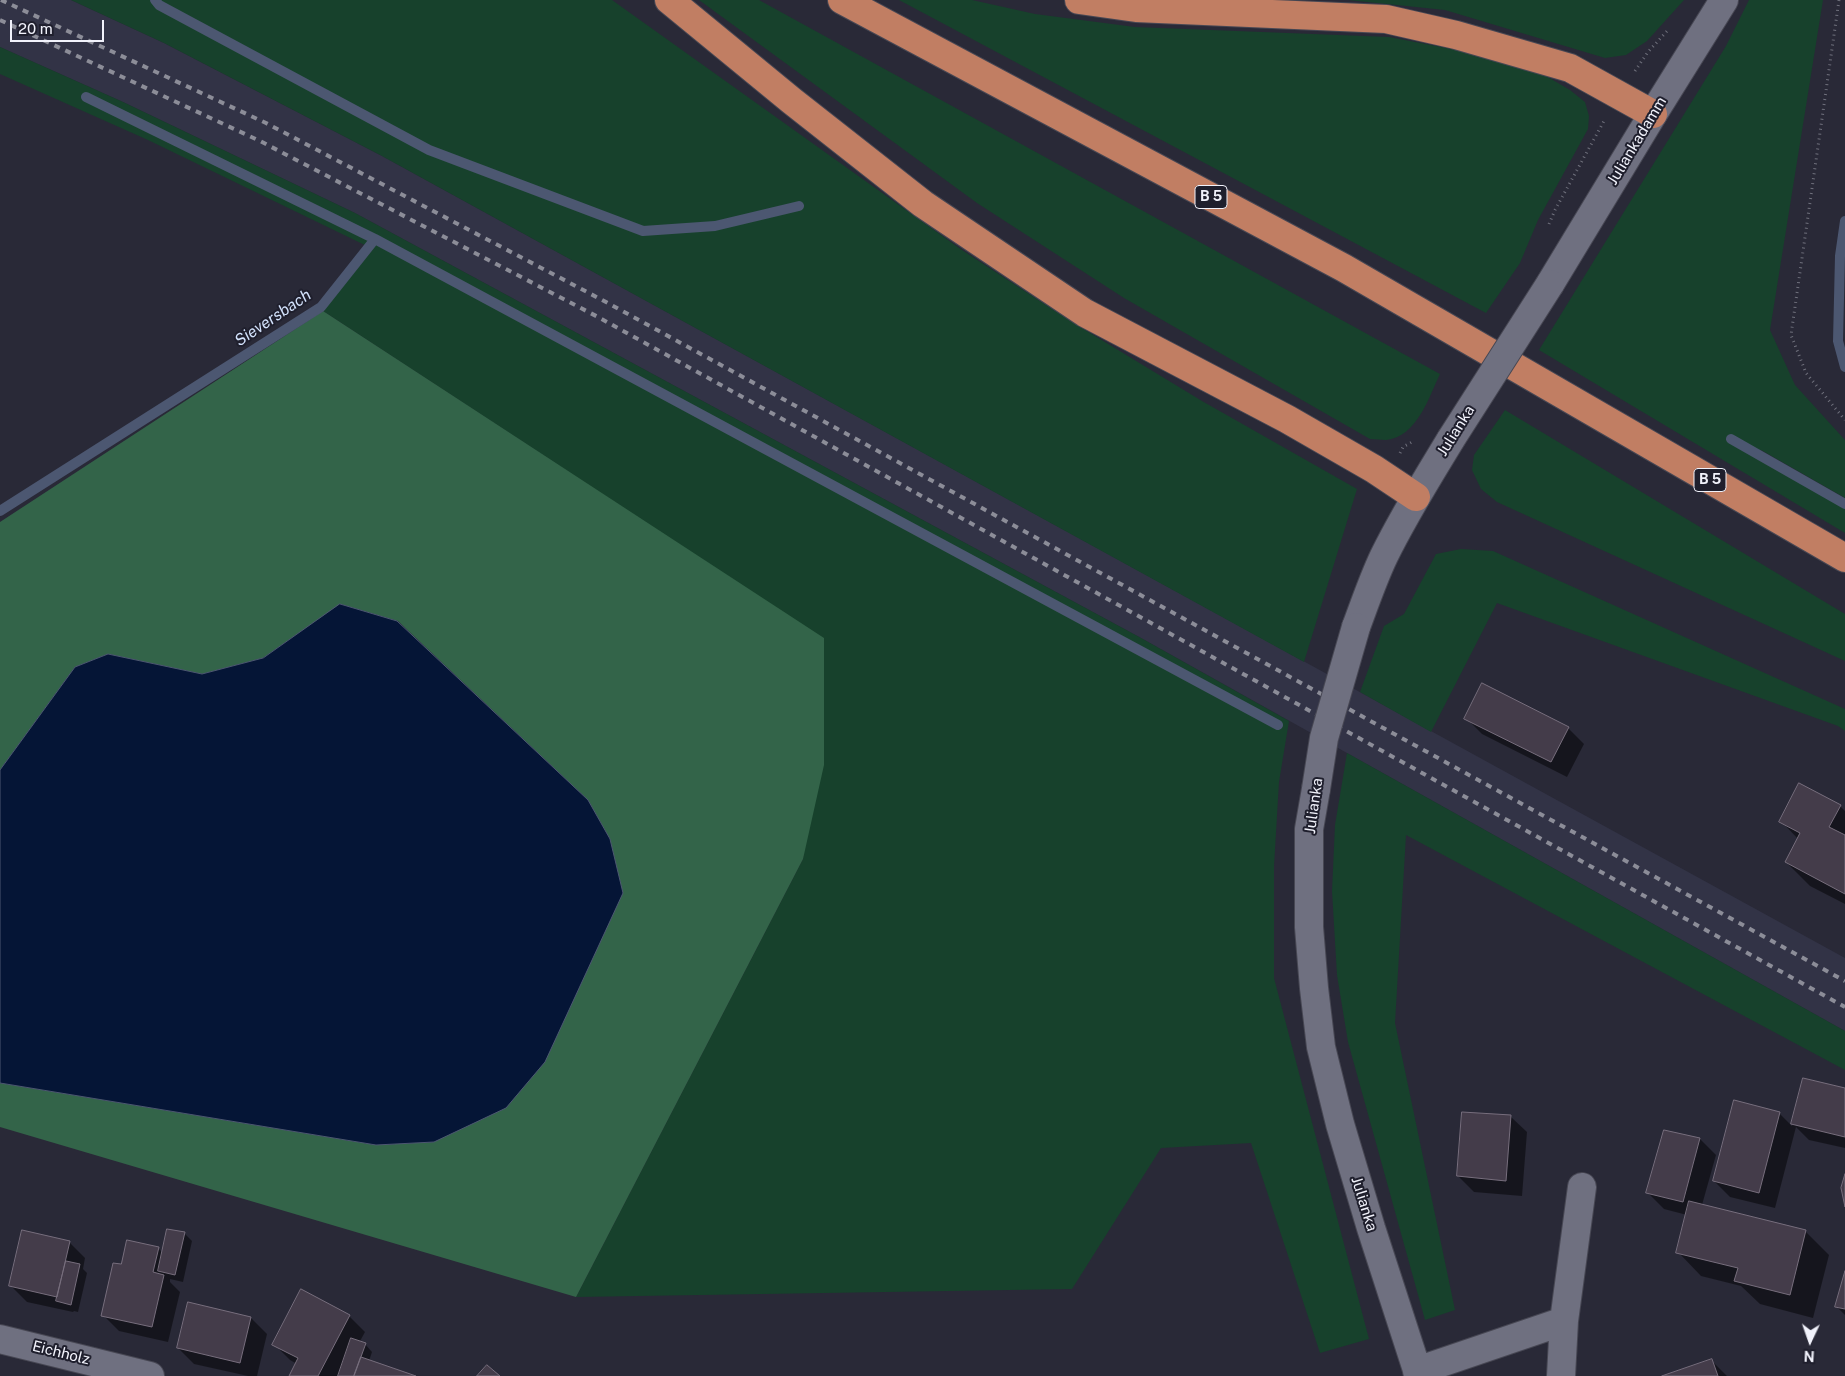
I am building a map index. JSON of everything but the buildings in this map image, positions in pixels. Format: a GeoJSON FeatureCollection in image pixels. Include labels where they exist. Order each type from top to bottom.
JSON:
{"type":"FeatureCollection","features":[{"type":"Feature","properties":{"kind":"highway"},"geometry":{"type":"LineString","coordinates":[[669,0],[792,101],[924,204],[1084,313],[1287,419],[1374,469],[1416,497]]}},
{"type":"Feature","properties":{"kind":"highway","name":"B 5"},"geometry":{"type":"LineString","coordinates":[[842,0],[1344,268],[1845,558]]}},
{"type":"Feature","properties":{"kind":"highway"},"geometry":{"type":"LineString","coordinates":[[1079,0],[1136,8],[1386,19],[1456,35],[1570,68],[1653,114]]}},
{"type":"Feature","properties":{"kind":"street","name":"Juliankadamm"},"geometry":{"type":"LineString","coordinates":[[1550,284],[1724,0]]}},
{"type":"Feature","properties":{"kind":"street","name":"Julianka"},"geometry":{"type":"LineString","coordinates":[[1550,284],[1416,497],[1385,555],[1370,589],[1356,627],[1324,738],[1309,829],[1309,927],[1321,1047],[1343,1134],[1418,1374],[1564,1321]]}},
{"type":"Feature","properties":{"kind":"street"},"geometry":{"type":"LineString","coordinates":[[1561,1376],[1564,1321],[1582,1186]]}},
{"type":"Feature","properties":{"kind":"street","name":"Eichholz"},"geometry":{"type":"LineString","coordinates":[[0,1338],[150,1376]]}},
{"type":"Feature","properties":{"kind":"path"},"geometry":{"type":"LineString","coordinates":[[1839,0],[1790,335],[1806,373],[1845,420]]}},
{"type":"Feature","properties":{"kind":"path"},"geometry":{"type":"LineString","coordinates":[[1548,226],[1619,95],[1648,52],[1671,26]]}},
{"type":"Feature","properties":{"kind":"shaded area"},"geometry":{"type":"Polygon","coordinates":[[[0,0],[71,0],[164,43],[382,156],[1845,958],[1845,1031],[1141,638],[355,213],[123,102],[0,47],[0,0]]]}},
{"type":"Feature","properties":{"kind":"green space"},"geometry":{"type":"Polygon","coordinates":[[[71,0],[612,0],[962,250],[1072,322],[1202,401],[1357,489],[1304,662],[382,156],[164,43],[71,0]]]}},
{"type":"Feature","properties":{"kind":"green space"},"geometry":{"type":"Polygon","coordinates":[[[699,0],[759,0],[1440,374],[1426,404],[1414,424],[1406,432],[1386,440],[1370,439],[1124,298],[977,203],[699,0]]]}},
{"type":"Feature","properties":{"kind":"green space"},"geometry":{"type":"Polygon","coordinates":[[[899,0],[972,0],[1035,14],[1135,27],[1389,37],[1478,54],[1514,64],[1546,76],[1570,90],[1585,102],[1589,116],[1588,129],[1538,220],[1520,263],[1486,313],[899,0]]]}},
{"type":"Feature","properties":{"kind":"green space"},"geometry":{"type":"Polygon","coordinates":[[[1348,0],[1684,0],[1647,41],[1626,55],[1605,58],[1445,10],[1348,0]]]}},
{"type":"Feature","properties":{"kind":"green space"},"geometry":{"type":"Polygon","coordinates":[[[1749,0],[1823,0],[1770,330],[1795,385],[1845,440],[1845,498],[1761,450],[1757,457],[1845,508],[1845,533],[1539,350],[1726,46],[1749,0]]]}},
{"type":"Feature","properties":{"kind":"green space"},"geometry":{"type":"Polygon","coordinates":[[[0,47],[123,102],[355,213],[1141,638],[1289,721],[1279,782],[1274,866],[1274,978],[1369,1339],[1320,1353],[1251,1143],[1161,1148],[1072,1289],[576,1297],[803,859],[824,639],[323,311],[373,249],[148,140],[0,74],[0,47]]]}},
{"type":"Feature","properties":{"kind":"green space"},"geometry":{"type":"Polygon","coordinates":[[[323,311],[824,638],[824,765],[803,859],[576,1297],[0,1127],[0,1083],[376,1145],[434,1142],[610,839],[588,800],[398,621],[340,604],[263,658],[202,674],[108,654],[75,667],[0,770],[0,522],[323,311]]]}},
{"type":"Feature","properties":{"kind":"green space"},"geometry":{"type":"Polygon","coordinates":[[[1505,410],[1845,614],[1845,661],[1497,502],[1481,489],[1472,470],[1474,455],[1505,410]]]}},
{"type":"Feature","properties":{"kind":"green space"},"geometry":{"type":"Polygon","coordinates":[[[1461,549],[1493,551],[1845,709],[1845,731],[1838,726],[1497,603],[1431,732],[1360,692],[1384,626],[1404,614],[1436,554],[1461,549]]]}},
{"type":"Feature","properties":{"kind":"green space"},"geometry":{"type":"Polygon","coordinates":[[[1347,753],[1845,1031],[1845,1070],[1406,835],[1395,1023],[1455,1310],[1425,1320],[1348,1042],[1337,975],[1332,891],[1335,825],[1347,753]]]}},
{"type":"Feature","properties":{"kind":"water"},"geometry":{"type":"Polygon","coordinates":[[[340,604],[397,621],[588,800],[610,839],[623,893],[545,1062],[506,1108],[434,1142],[376,1145],[0,1083],[0,770],[75,667],[108,654],[202,674],[263,658],[340,604]]]}},
{"type":"Feature","properties":{"kind":"waterway"},"geometry":{"type":"LineString","coordinates":[[155,0],[159,5],[429,150],[643,231],[715,226],[799,206]]}},
{"type":"Feature","properties":{"kind":"waterway"},"geometry":{"type":"LineString","coordinates":[[86,97],[375,239],[1278,725]]}},
{"type":"Feature","properties":{"kind":"waterway"},"geometry":{"type":"LineString","coordinates":[[1845,221],[1840,256],[1838,341],[1845,367]]}},
{"type":"Feature","properties":{"kind":"waterway","name":"Sieversbach"},"geometry":{"type":"LineString","coordinates":[[0,511],[321,307],[375,239]]}},
{"type":"Feature","properties":{"kind":"waterway"},"geometry":{"type":"LineString","coordinates":[[1731,439],[1845,504]]}},
{"type":"Feature","properties":{"kind":"railway"},"geometry":{"type":"LineString","coordinates":[[1,0],[266,123],[606,302],[1845,981]]}},
{"type":"Feature","properties":{"kind":"railway"},"geometry":{"type":"LineString","coordinates":[[0,20],[260,141],[598,317],[1845,1007]]}}]}
